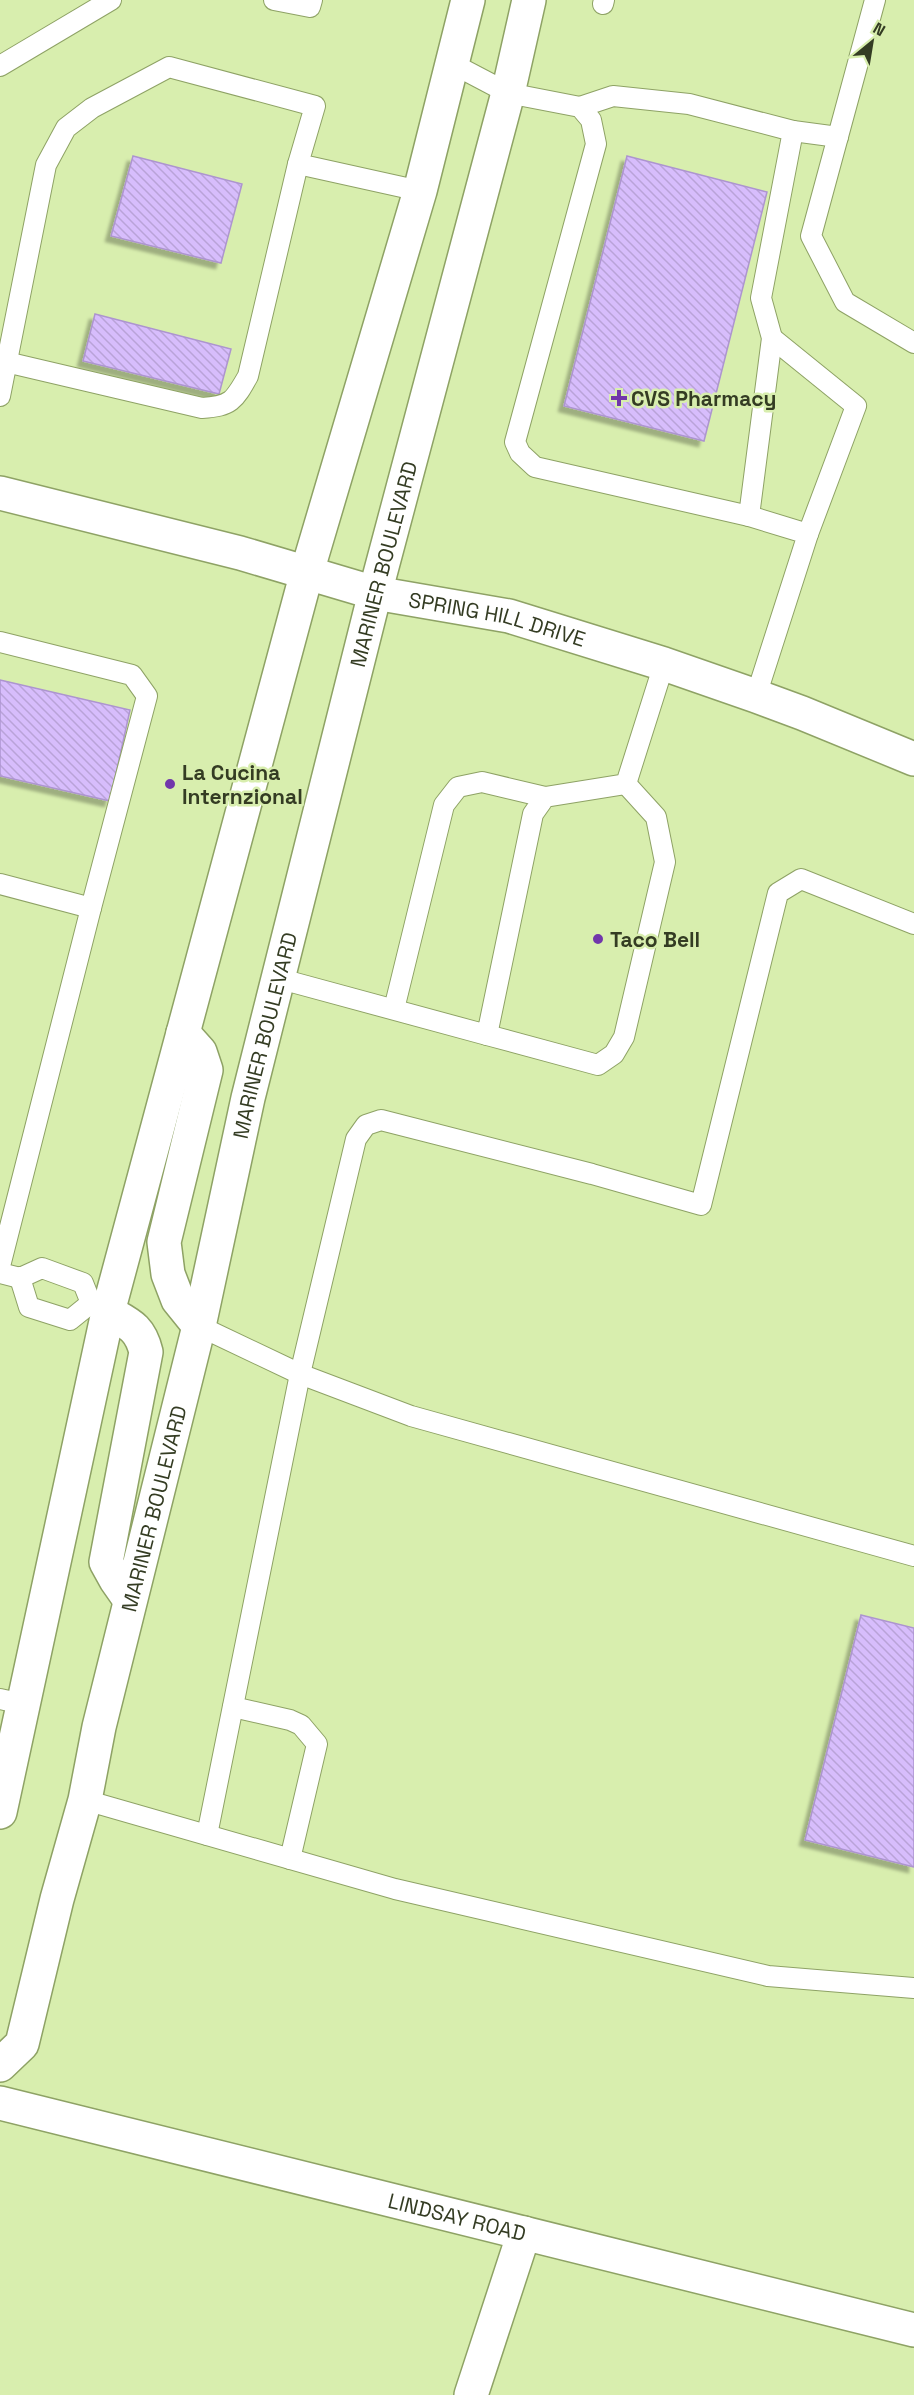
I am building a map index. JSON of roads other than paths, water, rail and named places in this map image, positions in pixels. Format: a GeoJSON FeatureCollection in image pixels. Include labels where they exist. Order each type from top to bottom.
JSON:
{"type":"FeatureCollection","features":[{"type":"Feature","properties":{"kind":"main road"},"geometry":{"type":"LineString","coordinates":[[0,1812],[11,1702],[100,1307],[183,1034],[307,572],[420,191],[468,0]]}},
{"type":"Feature","properties":{"kind":"main road","name":"MARINER BOULEVARD"},"geometry":{"type":"LineString","coordinates":[[0,2065],[22,2044],[57,1899],[86,1800],[99,1727],[199,1326],[248,1098],[277,978],[375,593],[508,93],[529,0]]}},
{"type":"Feature","properties":{"kind":"main road","name":"SPRING HILL DRIVE"},"geometry":{"type":"LineString","coordinates":[[0,493],[307,572],[375,593],[509,616],[664,664],[756,696],[914,759]]}},
{"type":"Feature","properties":{"kind":"main road"},"geometry":{"type":"LineString","coordinates":[[183,1034],[200,1052],[206,1070],[164,1242],[168,1274],[178,1300],[199,1326]]}},
{"type":"Feature","properties":{"kind":"main road"},"geometry":{"type":"LineString","coordinates":[[100,1307],[133,1326],[143,1338],[146,1352],[106,1562],[130,1600]]}},
{"type":"Feature","properties":{"kind":"main road","name":"LINDSAY ROAD"},"geometry":{"type":"LineString","coordinates":[[0,2103],[914,2330]]}},
{"type":"Feature","properties":{"kind":"main road"},"geometry":{"type":"LineString","coordinates":[[471,2395],[524,2233]]}},
{"type":"Feature","properties":{"kind":"lane"},"geometry":{"type":"LineString","coordinates":[[0,66],[111,0]]}},
{"type":"Feature","properties":{"kind":"lane"},"geometry":{"type":"LineString","coordinates":[[274,0],[310,7],[312,0]]}},
{"type":"Feature","properties":{"kind":"lane"},"geometry":{"type":"LineString","coordinates":[[874,0],[811,236],[845,302],[914,343]]}},
{"type":"Feature","properties":{"kind":"lane"},"geometry":{"type":"LineString","coordinates":[[451,63],[508,93],[580,107],[613,96],[690,104],[793,131],[838,137]]}},
{"type":"Feature","properties":{"kind":"lane"},"geometry":{"type":"LineString","coordinates":[[0,396],[6,362],[46,165],[66,128],[92,108],[169,67],[315,106],[298,164],[248,376],[237,396],[222,407],[202,408],[6,362]]}},
{"type":"Feature","properties":{"kind":"lane"},"geometry":{"type":"LineString","coordinates":[[580,107],[591,120],[597,144],[515,442],[520,453],[535,467],[748,516],[808,534]]}},
{"type":"Feature","properties":{"kind":"lane"},"geometry":{"type":"LineString","coordinates":[[748,516],[772,338],[761,298],[793,131]]}},
{"type":"Feature","properties":{"kind":"lane"},"geometry":{"type":"LineString","coordinates":[[298,164],[420,191]]}},
{"type":"Feature","properties":{"kind":"lane"},"geometry":{"type":"LineString","coordinates":[[756,696],[808,534],[856,406],[772,338]]}},
{"type":"Feature","properties":{"kind":"lane"},"geometry":{"type":"LineString","coordinates":[[0,642],[132,675],[147,696],[0,1266]]}},
{"type":"Feature","properties":{"kind":"lane"},"geometry":{"type":"LineString","coordinates":[[626,784],[664,664]]}},
{"type":"Feature","properties":{"kind":"lane"},"geometry":{"type":"LineString","coordinates":[[394,1009],[444,805],[458,787],[482,782],[545,797],[626,784]]}},
{"type":"Feature","properties":{"kind":"lane"},"geometry":{"type":"LineString","coordinates":[[277,978],[598,1065],[614,1054],[624,1037],[665,862],[656,817],[626,784]]}},
{"type":"Feature","properties":{"kind":"lane"},"geometry":{"type":"LineString","coordinates":[[487,1035],[533,814],[545,797]]}},
{"type":"Feature","properties":{"kind":"lane"},"geometry":{"type":"LineString","coordinates":[[207,1835],[300,1374],[356,1139],[366,1125],[381,1120],[592,1174],[701,1205],[778,893],[801,879],[914,924]]}},
{"type":"Feature","properties":{"kind":"lane"},"geometry":{"type":"LineString","coordinates":[[0,884],[91,908]]}},
{"type":"Feature","properties":{"kind":"lane"},"geometry":{"type":"LineString","coordinates":[[0,1273],[20,1278],[42,1268],[83,1283],[100,1307],[69,1320],[29,1307],[20,1278]]}},
{"type":"Feature","properties":{"kind":"lane"},"geometry":{"type":"LineString","coordinates":[[199,1326],[300,1374],[411,1416],[914,1556]]}},
{"type":"Feature","properties":{"kind":"lane"},"geometry":{"type":"LineString","coordinates":[[233,1707],[290,1720],[301,1725],[317,1744],[290,1859]]}},
{"type":"Feature","properties":{"kind":"lane"},"geometry":{"type":"LineString","coordinates":[[86,1800],[395,1889],[768,1976],[914,1988]]}},
{"type":"Feature","properties":{"kind":"place","name":"CVS Pharmacy"},"geometry":{"type":"Point","coordinates":[619,398]}},
{"type":"Feature","properties":{"kind":"place","name":"La Cucina Internzional"},"geometry":{"type":"Point","coordinates":[170,784]}},
{"type":"Feature","properties":{"kind":"place","name":"Taco Bell"},"geometry":{"type":"Point","coordinates":[598,939]}}]}
